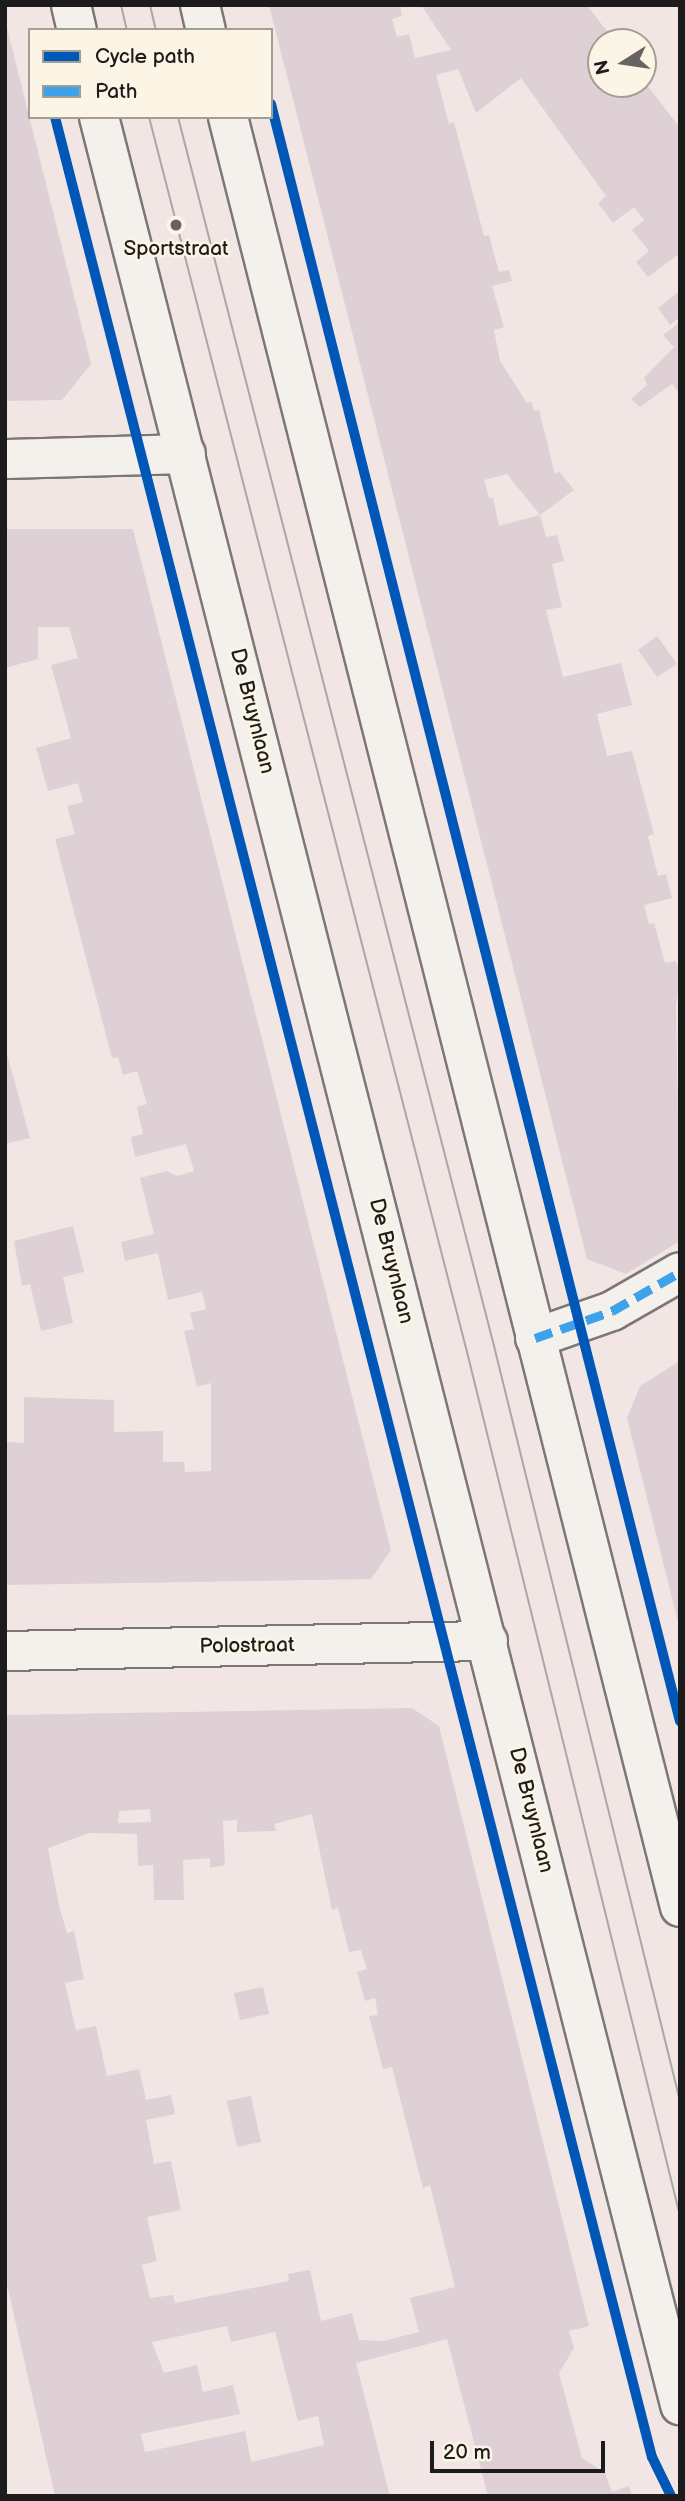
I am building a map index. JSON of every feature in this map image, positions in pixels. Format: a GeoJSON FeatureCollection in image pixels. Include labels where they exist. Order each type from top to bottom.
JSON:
{"type":"FeatureCollection","features":[{"type":"Feature","properties":{"kind":"main road"},"geometry":{"type":"LineString","coordinates":[[71,5],[77,28]]}},
{"type":"Feature","properties":{"kind":"main road"},"geometry":{"type":"LineString","coordinates":[[200,5],[206,28]]}},
{"type":"Feature","properties":{"kind":"main road","name":"De Bruynlaan"},"geometry":{"type":"LineString","coordinates":[[100,119],[488,1640],[680,2405]]}},
{"type":"Feature","properties":{"kind":"main road"},"geometry":{"type":"LineString","coordinates":[[229,119],[680,1907]]}},
{"type":"Feature","properties":{"kind":"main road"},"geometry":{"type":"LineString","coordinates":[[5,459],[186,454]]}},
{"type":"Feature","properties":{"kind":"main road"},"geometry":{"type":"LineString","coordinates":[[535,1338],[612,1311],[680,1272]]}},
{"type":"Feature","properties":{"kind":"main road","name":"Polostraat"},"geometry":{"type":"LineString","coordinates":[[5,1651],[488,1640]]}},
{"type":"Feature","properties":{"kind":"building"},"geometry":{"type":"Polygon","coordinates":[[[269,5],[400,5],[402,16],[392,19],[397,37],[409,34],[415,58],[451,50],[421,5],[587,5],[604,28],[587,28],[587,98],[657,98],[680,128],[680,253],[648,277],[636,262],[649,251],[632,230],[644,220],[634,207],[613,223],[598,203],[606,196],[521,78],[476,113],[458,69],[436,75],[449,124],[454,122],[484,236],[489,235],[499,272],[509,270],[512,281],[492,286],[504,327],[494,330],[500,361],[527,403],[531,401],[534,411],[539,410],[555,474],[559,471],[574,490],[540,515],[546,537],[557,535],[564,561],[552,564],[562,607],[546,610],[563,677],[621,663],[632,705],[597,714],[607,756],[632,751],[654,834],[648,836],[658,876],[666,874],[672,898],[644,905],[649,924],[654,923],[665,963],[676,961],[680,975],[676,1006],[680,1241],[626,1274],[587,1259],[269,5]],[[507,474],[484,480],[489,498],[493,498],[499,526],[540,515],[507,474]]]}},
{"type":"Feature","properties":{"kind":"building"},"geometry":{"type":"Polygon","coordinates":[[[5,20],[91,364],[62,400],[5,401],[5,20]]]}},
{"type":"Feature","properties":{"kind":"building"},"geometry":{"type":"Polygon","coordinates":[[[680,291],[680,317],[670,325],[658,308],[680,291]]]}},
{"type":"Feature","properties":{"kind":"building"},"geometry":{"type":"Polygon","coordinates":[[[680,322],[680,394],[672,384],[640,407],[631,399],[647,385],[644,378],[674,347],[663,335],[680,322]]]}},
{"type":"Feature","properties":{"kind":"building"},"geometry":{"type":"Polygon","coordinates":[[[5,529],[133,529],[391,1550],[371,1579],[5,1585],[5,1442],[24,1443],[24,1397],[114,1400],[114,1432],[163,1431],[163,1462],[184,1462],[185,1472],[211,1471],[211,1383],[197,1387],[184,1331],[194,1329],[190,1313],[206,1309],[202,1292],[168,1300],[158,1253],[125,1261],[121,1242],[154,1234],[140,1178],[167,1171],[177,1176],[194,1171],[186,1144],[135,1157],[131,1137],[143,1134],[137,1107],[147,1104],[137,1071],[123,1075],[118,1057],[112,1058],[55,839],[75,834],[67,806],[83,802],[78,783],[48,791],[36,748],[71,738],[51,665],[78,658],[69,627],[38,627],[38,659],[5,668],[5,529]]]}},
{"type":"Feature","properties":{"kind":"building"},"geometry":{"type":"Polygon","coordinates":[[[657,636],[677,664],[657,677],[638,650],[657,636]]]}},
{"type":"Feature","properties":{"kind":"building"},"geometry":{"type":"Polygon","coordinates":[[[5,1047],[30,1138],[5,1144],[5,1047]]]}},
{"type":"Feature","properties":{"kind":"building"},"geometry":{"type":"Polygon","coordinates":[[[73,1226],[84,1272],[63,1277],[73,1323],[41,1331],[30,1284],[22,1286],[14,1241],[73,1226]]]}},
{"type":"Feature","properties":{"kind":"building"},"geometry":{"type":"Polygon","coordinates":[[[680,1361],[679,1626],[627,1418],[640,1386],[680,1361]]]}},
{"type":"Feature","properties":{"kind":"building"},"geometry":{"type":"Polygon","coordinates":[[[412,1708],[439,1726],[589,2326],[569,2331],[574,2348],[559,2373],[582,2458],[605,2473],[612,2492],[629,2486],[632,2496],[488,2496],[447,2339],[356,2363],[390,2496],[55,2496],[5,2276],[5,1715],[412,1708]],[[150,1809],[119,1811],[118,1823],[151,1822],[150,1809]],[[312,1814],[274,1824],[276,1831],[237,1832],[237,1820],[223,1821],[225,1865],[210,1868],[210,1858],[183,1860],[184,1900],[154,1900],[153,1865],[138,1866],[137,1834],[89,1833],[48,1848],[59,1906],[67,1933],[74,1931],[84,1979],[65,1983],[76,2030],[96,2026],[107,2076],[139,2069],[146,2100],[171,2095],[175,2114],[146,2120],[154,2164],[171,2161],[181,2210],[147,2217],[157,2261],[142,2265],[150,2298],[173,2295],[175,2303],[289,2281],[288,2274],[310,2270],[321,2321],[352,2313],[359,2340],[383,2341],[419,2332],[410,2298],[455,2287],[430,2185],[423,2188],[392,2067],[383,2069],[369,2016],[378,2015],[375,1998],[365,2001],[357,1972],[367,1969],[361,1950],[349,1952],[338,1908],[332,1910],[312,1814]],[[227,2326],[152,2342],[164,2373],[197,2365],[203,2392],[233,2385],[240,2414],[141,2434],[145,2452],[245,2431],[251,2462],[324,2445],[318,2416],[298,2421],[275,2332],[231,2342],[227,2326]]]}},
{"type":"Feature","properties":{"kind":"building"},"geometry":{"type":"Polygon","coordinates":[[[263,1987],[269,2014],[240,2020],[234,1993],[263,1987]]]}},
{"type":"Feature","properties":{"kind":"building"},"geometry":{"type":"Polygon","coordinates":[[[251,2096],[261,2142],[237,2147],[227,2101],[251,2096]]]}},
{"type":"Feature","properties":{"kind":"tram line"},"geometry":{"type":"LineString","coordinates":[[121,5],[127,28]]}},
{"type":"Feature","properties":{"kind":"tram line"},"geometry":{"type":"LineString","coordinates":[[150,5],[156,28]]}},
{"type":"Feature","properties":{"kind":"tram line"},"geometry":{"type":"LineString","coordinates":[[150,119],[468,1356],[680,2216]]}},
{"type":"Feature","properties":{"kind":"tram line"},"geometry":{"type":"LineString","coordinates":[[179,119],[494,1346],[680,2101]]}},
{"type":"Feature","properties":{"kind":"marked path"},"geometry":{"type":"LineString","coordinates":[[535,1338],[612,1311],[680,1272]]}},
{"type":"Feature","properties":{"kind":"cycle path"},"geometry":{"type":"LineString","coordinates":[[273,112],[680,1721]]}},
{"type":"Feature","properties":{"kind":"cycle path"},"geometry":{"type":"LineString","coordinates":[[56,119],[652,2457],[671,2496]]}},
{"type":"Feature","properties":{"kind":"place","name":"Sportstraat"},"geometry":{"type":"Point","coordinates":[176,225]}}]}
